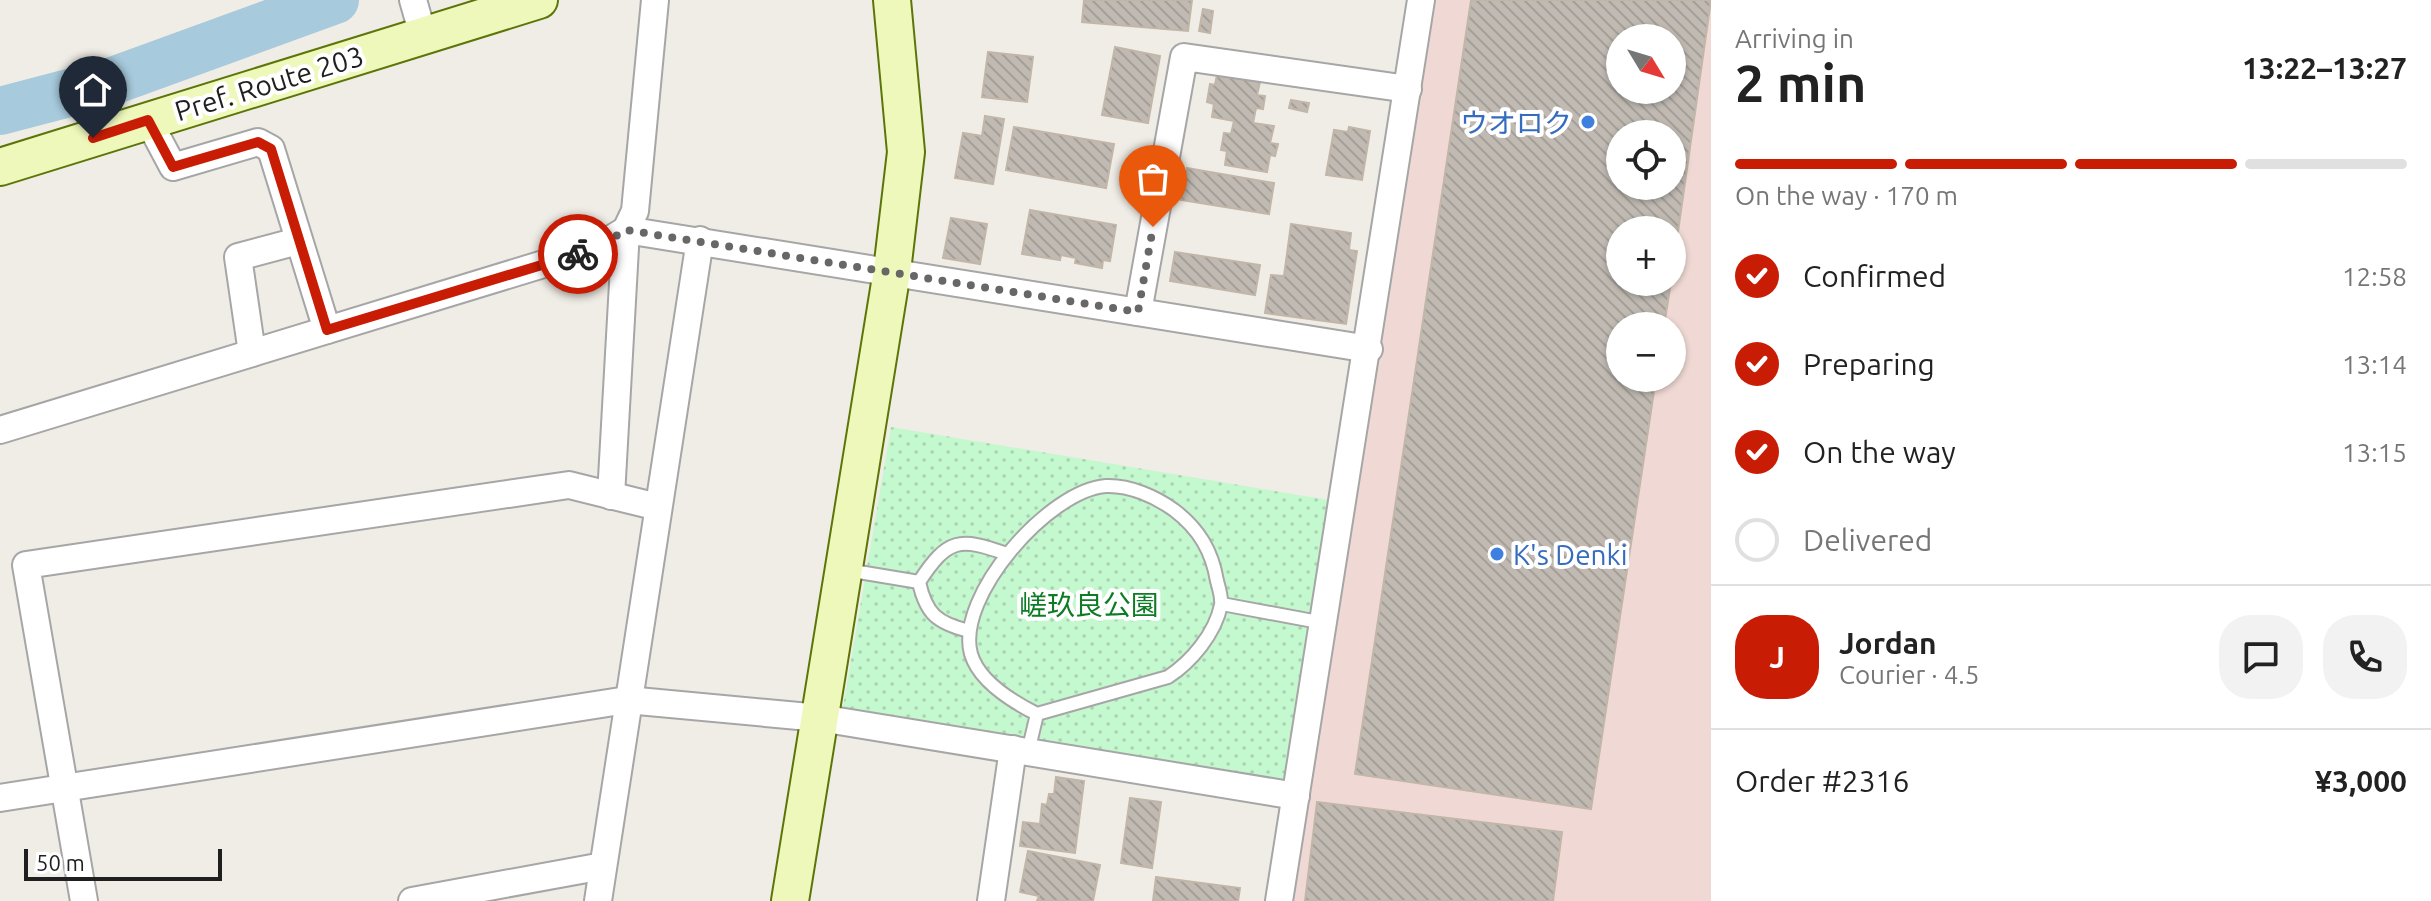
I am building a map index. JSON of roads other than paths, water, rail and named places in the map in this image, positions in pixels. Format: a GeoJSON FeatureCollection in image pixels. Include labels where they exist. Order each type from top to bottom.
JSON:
{"type":"FeatureCollection","features":[{"type":"Feature","properties":{"kind":"street"},"geometry":{"type":"LineString","coordinates":[[413,0],[423,35]]}},
{"type":"Feature","properties":{"kind":"street","name":"Pref. Route 203"},"geometry":{"type":"LineString","coordinates":[[0,167],[539,0]]}},
{"type":"Feature","properties":{"kind":"street"},"geometry":{"type":"LineString","coordinates":[[611,496],[626,230],[635,211],[655,0]]}},
{"type":"Feature","properties":{"kind":"street"},"geometry":{"type":"LineString","coordinates":[[790,901],[892,271],[906,152],[892,0]]}},
{"type":"Feature","properties":{"kind":"street"},"geometry":{"type":"LineString","coordinates":[[1279,901],[1369,349],[1421,0]]}},
{"type":"Feature","properties":{"kind":"street"},"geometry":{"type":"LineString","coordinates":[[1138,312],[1184,57],[1408,89]]}},
{"type":"Feature","properties":{"kind":"street"},"geometry":{"type":"LineString","coordinates":[[148,120],[173,167],[258,142],[271,149],[327,330]]}},
{"type":"Feature","properties":{"kind":"street"},"geometry":{"type":"LineString","coordinates":[[0,430],[596,248],[626,230],[1369,349]]}},
{"type":"Feature","properties":{"kind":"street"},"geometry":{"type":"LineString","coordinates":[[598,901],[700,240]]}},
{"type":"Feature","properties":{"kind":"street"},"geometry":{"type":"LineString","coordinates":[[252,353],[238,257],[298,241]]}},
{"type":"Feature","properties":{"kind":"street"},"geometry":{"type":"LineString","coordinates":[[84,901],[26,565],[569,485],[658,507]]}},
{"type":"Feature","properties":{"kind":"street"},"geometry":{"type":"LineString","coordinates":[[0,798],[627,700],[820,718],[1296,796]]}},
{"type":"Feature","properties":{"kind":"street"},"geometry":{"type":"LineString","coordinates":[[991,901],[1020,751]]}},
{"type":"Feature","properties":{"kind":"street"},"geometry":{"type":"LineString","coordinates":[[412,901],[603,866]]}},
{"type":"Feature","properties":{"kind":"lane"},"geometry":{"type":"LineString","coordinates":[[1107,486],[1139,491],[1164,503],[1197,531],[1213,557],[1222,604],[1203,644],[1183,667],[1168,677],[1037,714],[1019,705],[987,678],[971,652],[969,631],[983,597],[1007,554],[1030,528],[1081,492],[1107,486]]}},
{"type":"Feature","properties":{"kind":"lane"},"geometry":{"type":"LineString","coordinates":[[919,582],[939,552],[954,545],[971,541],[1007,554]]}},
{"type":"Feature","properties":{"kind":"lane"},"geometry":{"type":"LineString","coordinates":[[844,570],[919,582]]}},
{"type":"Feature","properties":{"kind":"lane"},"geometry":{"type":"LineString","coordinates":[[919,582],[930,614],[945,625],[969,631]]}},
{"type":"Feature","properties":{"kind":"lane"},"geometry":{"type":"LineString","coordinates":[[1222,604],[1324,623]]}},
{"type":"Feature","properties":{"kind":"lane"},"geometry":{"type":"LineString","coordinates":[[1020,751],[1037,714]]}},
{"type":"Feature","properties":{"kind":"waterway"},"geometry":{"type":"LineString","coordinates":[[0,111],[107,83],[335,0]]}},
{"type":"Feature","properties":{"kind":"place","name":"ウオロク"},"geometry":{"type":"Point","coordinates":[1588,122]}},
{"type":"Feature","properties":{"kind":"place","name":"K's Denki"},"geometry":{"type":"Point","coordinates":[1497,554]}},
{"type":"Feature","properties":{"kind":"park label","name":"嵯玖良公園"},"geometry":{"type":"Point","coordinates":[1089,604]}}]}
